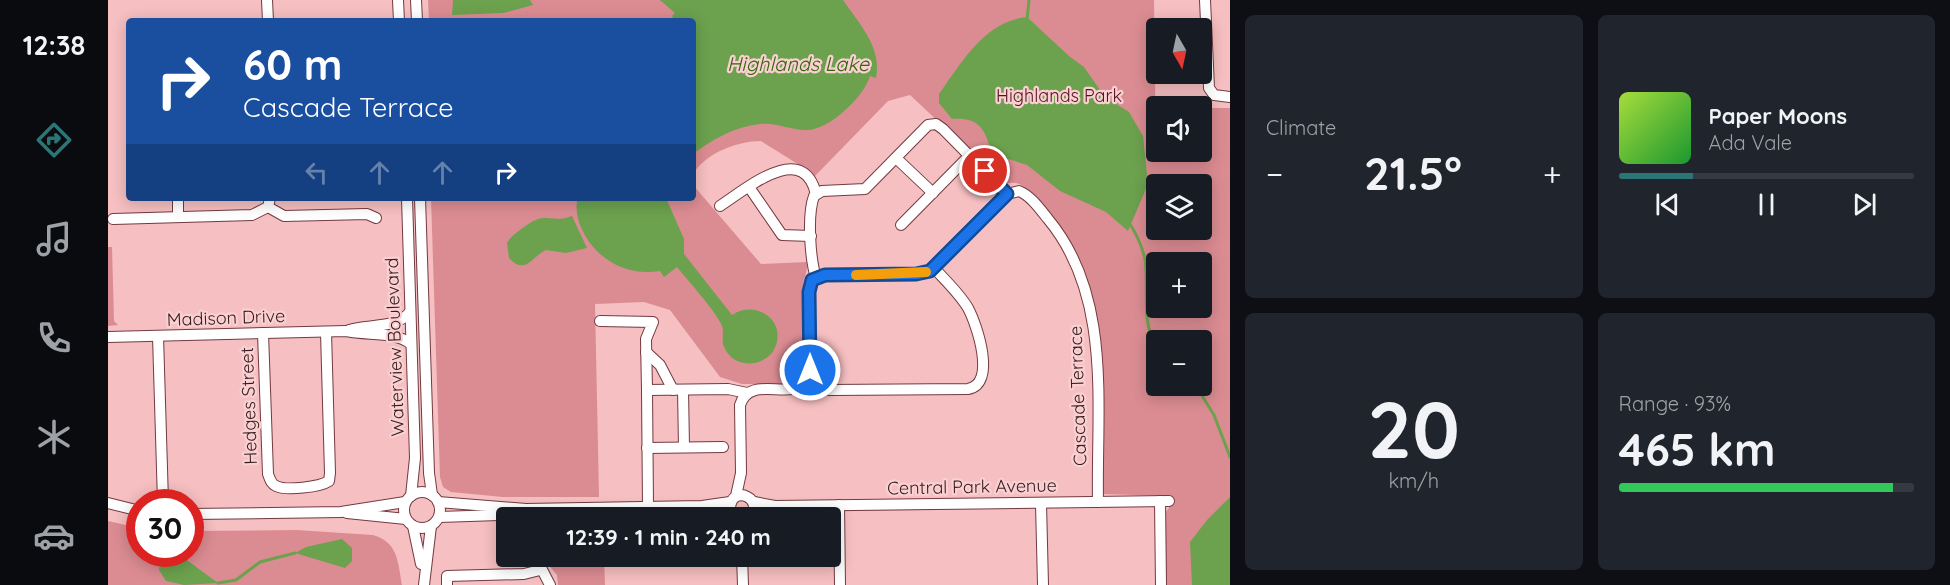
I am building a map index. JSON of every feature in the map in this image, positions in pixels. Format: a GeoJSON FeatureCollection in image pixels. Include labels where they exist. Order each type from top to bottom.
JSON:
{"type":"FeatureCollection","features":[{"type":"Feature","properties":{"kind":"street"},"geometry":{"type":"LineString","coordinates":[[267,0],[267,18]]}},
{"type":"Feature","properties":{"kind":"street"},"geometry":{"type":"LineString","coordinates":[[398,0],[399,18]]}},
{"type":"Feature","properties":{"kind":"street"},"geometry":{"type":"LineString","coordinates":[[416,0],[417,18]]}},
{"type":"Feature","properties":{"kind":"street"},"geometry":{"type":"LineString","coordinates":[[1205,0],[1205,18]]}},
{"type":"Feature","properties":{"kind":"street"},"geometry":{"type":"LineString","coordinates":[[1209,84],[1214,95],[1230,97]]}},
{"type":"Feature","properties":{"kind":"street"},"geometry":{"type":"LineString","coordinates":[[816,194],[862,190],[925,127],[936,124],[1007,194],[934,268],[920,274],[816,278]]}},
{"type":"Feature","properties":{"kind":"street"},"geometry":{"type":"LineString","coordinates":[[901,225],[970,155]]}},
{"type":"Feature","properties":{"kind":"street"},"geometry":{"type":"LineString","coordinates":[[896,158],[933,193]]}},
{"type":"Feature","properties":{"kind":"street"},"geometry":{"type":"LineString","coordinates":[[647,390],[728,389],[747,393],[756,390],[797,388],[807,382],[810,370],[809,288],[816,278],[811,259],[811,205],[816,194],[811,178],[801,170],[768,174],[720,206]]}},
{"type":"Feature","properties":{"kind":"street"},"geometry":{"type":"LineString","coordinates":[[749,187],[782,235],[811,236]]}},
{"type":"Feature","properties":{"kind":"street","name":"Cascade Terrace"},"geometry":{"type":"LineString","coordinates":[[1007,194],[1022,192],[1045,214],[1068,248],[1083,280],[1095,332],[1098,502]]}},
{"type":"Feature","properties":{"kind":"street"},"geometry":{"type":"LineString","coordinates":[[178,201],[178,217]]}},
{"type":"Feature","properties":{"kind":"street","name":"Waterview Boulevard"},"geometry":{"type":"LineString","coordinates":[[407,201],[415,458],[408,499]]}},
{"type":"Feature","properties":{"kind":"street","name":"Waterview Boulevard"},"geometry":{"type":"LineString","coordinates":[[420,201],[429,473],[435,499]]}},
{"type":"Feature","properties":{"kind":"street"},"geometry":{"type":"LineString","coordinates":[[112,219],[252,215],[269,202],[284,216],[367,214],[376,218]]}},
{"type":"Feature","properties":{"kind":"street"},"geometry":{"type":"LineString","coordinates":[[807,382],[830,390],[968,388],[978,385],[982,377],[983,362],[974,320],[962,299],[934,268]]}},
{"type":"Feature","properties":{"kind":"street","name":"Madison Drive"},"geometry":{"type":"LineString","coordinates":[[108,338],[346,331],[366,325],[399,322],[410,312]]}},
{"type":"Feature","properties":{"kind":"street"},"geometry":{"type":"LineString","coordinates":[[600,321],[653,322],[647,334],[646,352],[648,507]]}},
{"type":"Feature","properties":{"kind":"street","name":"Madison Drive"},"geometry":{"type":"LineString","coordinates":[[346,331],[368,336],[396,335],[411,344]]}},
{"type":"Feature","properties":{"kind":"street","name":"Hedges Street"},"geometry":{"type":"LineString","coordinates":[[263,333],[268,474],[271,483],[277,487],[316,487],[329,481],[330,473],[326,332]]}},
{"type":"Feature","properties":{"kind":"street"},"geometry":{"type":"LineString","coordinates":[[158,336],[163,489]]}},
{"type":"Feature","properties":{"kind":"street"},"geometry":{"type":"LineString","coordinates":[[646,352],[660,365],[678,390],[684,447]]}},
{"type":"Feature","properties":{"kind":"street"},"geometry":{"type":"LineString","coordinates":[[742,507],[740,405],[747,393]]}},
{"type":"Feature","properties":{"kind":"street"},"geometry":{"type":"LineString","coordinates":[[647,448],[723,447]]}},
{"type":"Feature","properties":{"kind":"street"},"geometry":{"type":"LineString","coordinates":[[204,514],[341,512],[408,499],[422,492],[435,499],[439,517],[431,526],[424,584]]}},
{"type":"Feature","properties":{"kind":"street"},"geometry":{"type":"LineString","coordinates":[[408,499],[409,523],[424,584]]}},
{"type":"Feature","properties":{"kind":"street","name":"Central Park Avenue"},"geometry":{"type":"LineString","coordinates":[[435,499],[496,507]]}},
{"type":"Feature","properties":{"kind":"street","name":"Central Park Avenue"},"geometry":{"type":"LineString","coordinates":[[648,507],[1165,501],[1161,585]]}},
{"type":"Feature","properties":{"kind":"street"},"geometry":{"type":"LineString","coordinates":[[108,503],[126,508]]}},
{"type":"Feature","properties":{"kind":"street"},"geometry":{"type":"LineString","coordinates":[[1041,503],[1043,585]]}},
{"type":"Feature","properties":{"kind":"street"},"geometry":{"type":"LineString","coordinates":[[839,505],[840,585]]}},
{"type":"Feature","properties":{"kind":"street"},"geometry":{"type":"LineString","coordinates":[[341,512],[431,526]]}},
{"type":"Feature","properties":{"kind":"street","name":"Central Park Avenue"},"geometry":{"type":"LineString","coordinates":[[439,517],[496,515]]}},
{"type":"Feature","properties":{"kind":"street"},"geometry":{"type":"LineString","coordinates":[[539,567],[550,585]]}},
{"type":"Feature","properties":{"kind":"street"},"geometry":{"type":"LineString","coordinates":[[742,567],[743,585]]}},
{"type":"Feature","properties":{"kind":"street"},"geometry":{"type":"LineString","coordinates":[[447,580],[524,574],[540,570]]}},
{"type":"Feature","properties":{"kind":"green space","name":"Highlands Park"},"geometry":{"type":"Polygon","coordinates":[[[428,0],[1154,0],[1154,18],[1146,18],[1146,84],[1155,84],[1155,96],[1146,96],[1146,162],[1212,162],[1212,108],[1230,108],[1230,585],[1164,585],[1164,514],[1169,508],[1168,496],[1102,494],[1102,379],[1092,305],[1081,270],[1065,236],[1030,192],[1016,183],[1005,184],[910,95],[888,101],[814,177],[809,171],[761,141],[732,146],[706,160],[696,170],[696,18],[429,18],[428,0]]]}},
{"type":"Feature","properties":{"kind":"green space"},"geometry":{"type":"Polygon","coordinates":[[[696,188],[761,264],[807,262],[803,286],[805,368],[802,378],[790,384],[742,384],[720,377],[670,310],[644,302],[595,304],[599,497],[503,497],[451,492],[443,487],[440,477],[431,201],[696,201],[696,188]]]}},
{"type":"Feature","properties":{"kind":"green space"},"geometry":{"type":"Polygon","coordinates":[[[108,247],[112,247],[114,321],[118,325],[108,326],[108,247]]]}},
{"type":"Feature","properties":{"kind":"green space"},"geometry":{"type":"Polygon","coordinates":[[[108,521],[126,525],[126,567],[204,567],[204,531],[296,530],[373,535],[381,538],[392,548],[398,561],[402,585],[108,585],[108,521]]]}},
{"type":"Feature","properties":{"kind":"green space"},"geometry":{"type":"Polygon","coordinates":[[[550,567],[604,567],[605,585],[558,585],[557,575],[550,567]]]}},
{"type":"Feature","properties":{"kind":"water"},"geometry":{"type":"Polygon","coordinates":[[[453,0],[530,0],[533,5],[503,13],[452,15],[453,0]]]}},
{"type":"Feature","properties":{"kind":"water","name":"Highlands Lake"},"geometry":{"type":"Polygon","coordinates":[[[660,0],[843,0],[873,46],[876,56],[876,78],[870,76],[853,103],[834,119],[815,129],[794,129],[760,124],[724,134],[696,152],[696,18],[673,18],[672,16],[675,13],[660,0]]]}},
{"type":"Feature","properties":{"kind":"water"},"geometry":{"type":"Polygon","coordinates":[[[1027,17],[1084,67],[1105,97],[1129,112],[1143,136],[1146,189],[1128,231],[1106,212],[1060,191],[1027,165],[1002,157],[990,149],[985,134],[978,125],[967,120],[952,119],[939,103],[939,94],[976,45],[999,26],[1027,17]]]}},
{"type":"Feature","properties":{"kind":"water"},"geometry":{"type":"Polygon","coordinates":[[[578,201],[667,201],[684,239],[684,254],[732,315],[752,310],[761,312],[775,324],[777,342],[772,353],[759,362],[752,363],[738,361],[732,357],[723,344],[723,328],[719,320],[677,267],[664,277],[660,271],[634,271],[611,262],[593,247],[586,236],[580,225],[578,201]]]}},
{"type":"Feature","properties":{"kind":"water"},"geometry":{"type":"Polygon","coordinates":[[[572,216],[587,248],[566,253],[546,250],[524,265],[515,263],[509,258],[507,243],[535,220],[562,219],[572,216]]]}},
{"type":"Feature","properties":{"kind":"water"},"geometry":{"type":"Polygon","coordinates":[[[1230,497],[1230,585],[1192,585],[1190,542],[1207,520],[1230,497]]]}},
{"type":"Feature","properties":{"kind":"water"},"geometry":{"type":"Polygon","coordinates":[[[342,539],[352,548],[352,561],[345,568],[295,553],[306,547],[342,539]]]}},
{"type":"Feature","properties":{"kind":"water"},"geometry":{"type":"Polygon","coordinates":[[[159,567],[196,567],[218,583],[184,585],[166,581],[159,567]]]}},
{"type":"Feature","properties":{"kind":"waterway"},"geometry":{"type":"LineString","coordinates":[[1027,20],[1029,0]]}},
{"type":"Feature","properties":{"kind":"waterway"},"geometry":{"type":"LineString","coordinates":[[1130,224],[1145,259],[1147,316],[1150,330]]}},
{"type":"Feature","properties":{"kind":"waterway"},"geometry":{"type":"LineString","coordinates":[[1202,396],[1214,415],[1230,457]]}},
{"type":"Feature","properties":{"kind":"waterway"},"geometry":{"type":"LineString","coordinates":[[218,583],[236,580],[260,562],[295,553]]}},
{"type":"Feature","properties":{"kind":"slow traffic"},"geometry":{"type":"LineString","coordinates":[[856,275],[926,272]]}},
{"type":"Feature","properties":{"kind":"route"},"geometry":{"type":"LineString","coordinates":[[810,370],[809,292],[812,280],[825,275],[920,274],[930,271],[1007,194],[985,171]]}}]}
